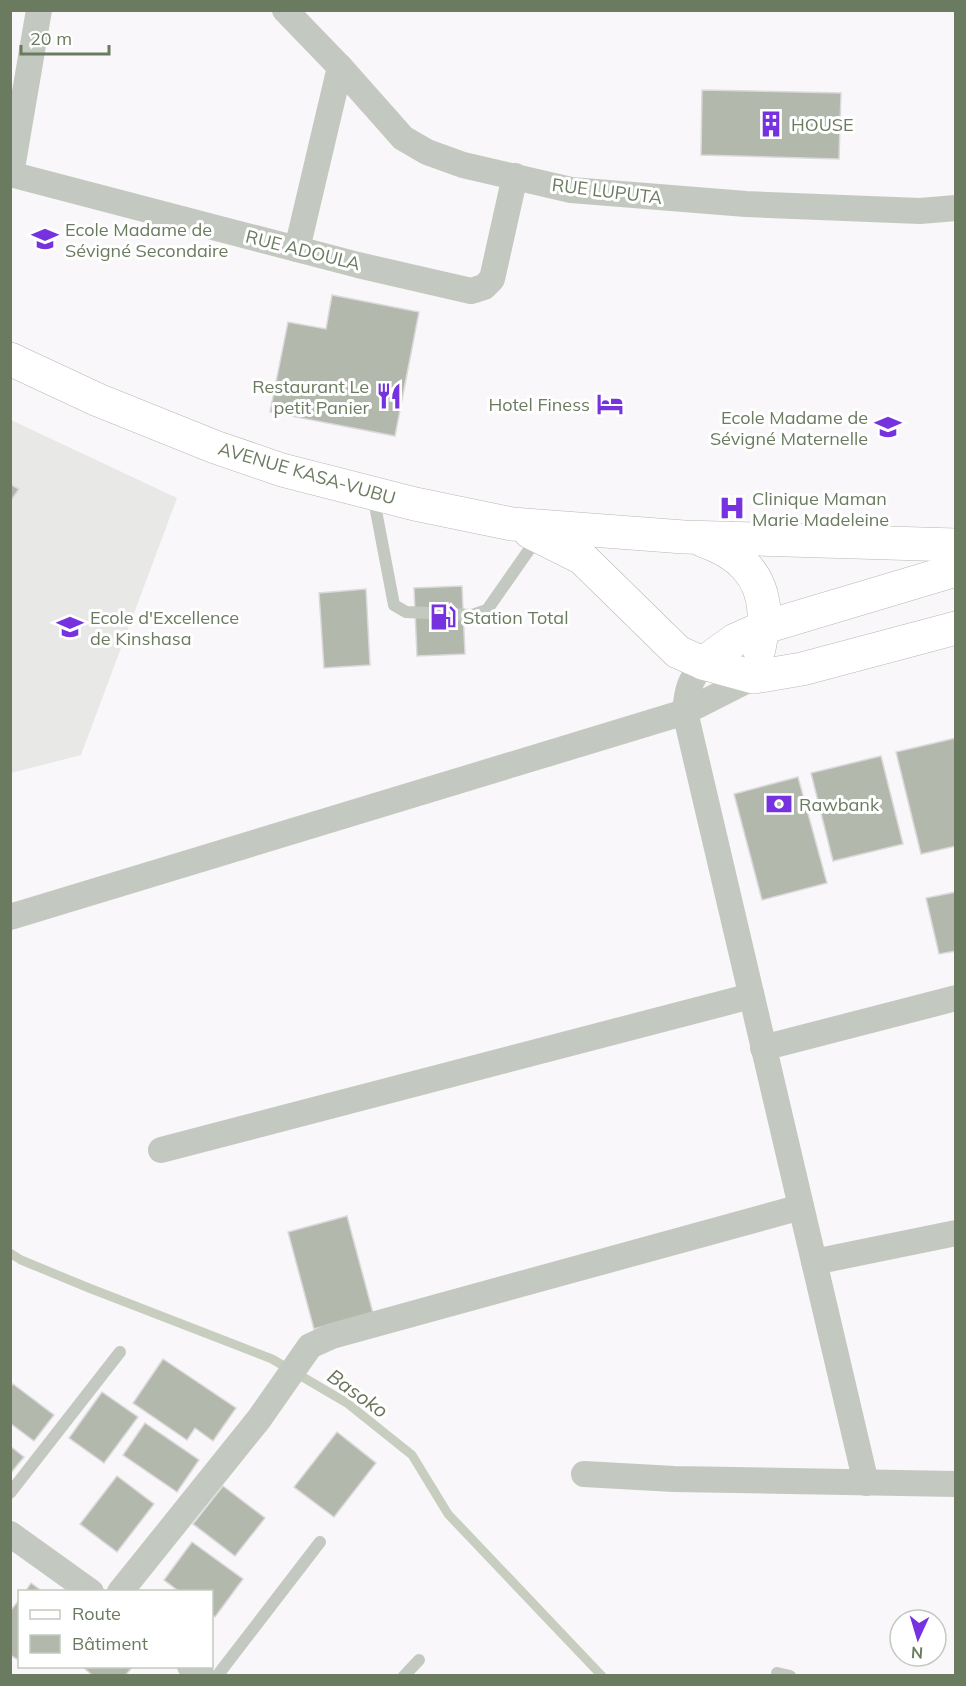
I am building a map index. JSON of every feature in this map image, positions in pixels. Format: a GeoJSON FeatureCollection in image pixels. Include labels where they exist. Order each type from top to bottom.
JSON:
{"type":"FeatureCollection","features":[{"type":"Feature","properties":{"kind":"main road","name":"AVENUE KASA-VUBU"},"geometry":{"type":"LineString","coordinates":[[10,359],[98,400],[215,447],[282,470],[525,530],[956,545]]}},
{"type":"Feature","properties":{"kind":"main road","name":"AVENUE KASA-VUBU"},"geometry":{"type":"LineString","coordinates":[[525,530],[582,558],[678,652],[703,663],[754,678],[802,669],[956,628]]}},
{"type":"Feature","properties":{"kind":"main road"},"geometry":{"type":"LineString","coordinates":[[684,537],[705,541],[729,550],[748,567],[760,588],[764,613],[754,678]]}},
{"type":"Feature","properties":{"kind":"main road"},"geometry":{"type":"LineString","coordinates":[[703,663],[735,640],[762,628],[956,570]]}},
{"type":"Feature","properties":{"kind":"street"},"geometry":{"type":"LineString","coordinates":[[11,174],[39,10]]}},
{"type":"Feature","properties":{"kind":"street","name":"RUE LUPUTA"},"geometry":{"type":"LineString","coordinates":[[285,10],[340,67],[403,138],[427,152],[463,165],[571,190],[746,204],[920,211],[956,208]]}},
{"type":"Feature","properties":{"kind":"street"},"geometry":{"type":"LineString","coordinates":[[297,249],[340,67]]}},
{"type":"Feature","properties":{"kind":"street","name":"RUE ADOULA"},"geometry":{"type":"LineString","coordinates":[[11,174],[358,265],[471,291],[484,287],[492,279],[515,176]]}},
{"type":"Feature","properties":{"kind":"street"},"geometry":{"type":"LineString","coordinates":[[703,663],[692,678],[687,693],[685,712],[866,1483]]}},
{"type":"Feature","properties":{"kind":"street"},"geometry":{"type":"LineString","coordinates":[[10,917],[685,712],[754,678]]}},
{"type":"Feature","properties":{"kind":"street"},"geometry":{"type":"LineString","coordinates":[[161,1150],[751,996]]}},
{"type":"Feature","properties":{"kind":"street"},"geometry":{"type":"LineString","coordinates":[[763,1048],[956,998]]}},
{"type":"Feature","properties":{"kind":"street"},"geometry":{"type":"LineString","coordinates":[[122,1590],[259,1419],[310,1346],[332,1336],[801,1207]]}},
{"type":"Feature","properties":{"kind":"street"},"geometry":{"type":"LineString","coordinates":[[814,1262],[956,1233]]}},
{"type":"Feature","properties":{"kind":"street"},"geometry":{"type":"LineString","coordinates":[[585,1474],[674,1479],[956,1484]]}},
{"type":"Feature","properties":{"kind":"street"},"geometry":{"type":"LineString","coordinates":[[10,1534],[88,1590]]}},
{"type":"Feature","properties":{"kind":"lane"},"geometry":{"type":"LineString","coordinates":[[372,493],[394,605],[406,612],[472,615],[487,610],[525,530]]}},
{"type":"Feature","properties":{"kind":"lane"},"geometry":{"type":"LineString","coordinates":[[10,1493],[120,1352]]}},
{"type":"Feature","properties":{"kind":"lane"},"geometry":{"type":"LineString","coordinates":[[218,1676],[320,1542]]}},
{"type":"Feature","properties":{"kind":"lane"},"geometry":{"type":"LineString","coordinates":[[404,1676],[418,1660]]}},
{"type":"Feature","properties":{"kind":"lane"},"geometry":{"type":"LineString","coordinates":[[777,1673],[790,1676]]}},
{"type":"Feature","properties":{"kind":"shaded area","name":"Ecole d'Excellence de Kinshasa"},"geometry":{"type":"Polygon","coordinates":[[[11,420],[177,498],[81,755],[11,773],[11,420]]]}},
{"type":"Feature","properties":{"kind":"building","name":"HOUSE"},"geometry":{"type":"Polygon","coordinates":[[[702,90],[841,93],[839,159],[701,155],[702,90]]]}},
{"type":"Feature","properties":{"kind":"building"},"geometry":{"type":"Polygon","coordinates":[[[332,295],[419,312],[395,436],[270,412],[288,322],[326,329],[332,295]]]}},
{"type":"Feature","properties":{"kind":"building"},"geometry":{"type":"Polygon","coordinates":[[[10,484],[19,489],[10,502],[10,484]]]}},
{"type":"Feature","properties":{"kind":"building"},"geometry":{"type":"Polygon","coordinates":[[[462,586],[465,654],[417,656],[414,588],[462,586]]]}},
{"type":"Feature","properties":{"kind":"building"},"geometry":{"type":"Polygon","coordinates":[[[366,589],[370,665],[324,668],[319,593],[366,589]]]}},
{"type":"Feature","properties":{"kind":"building"},"geometry":{"type":"Polygon","coordinates":[[[956,738],[956,846],[921,854],[896,752],[956,738]]]}},
{"type":"Feature","properties":{"kind":"building"},"geometry":{"type":"Polygon","coordinates":[[[881,756],[903,844],[833,861],[811,773],[881,756]]]}},
{"type":"Feature","properties":{"kind":"building"},"geometry":{"type":"Polygon","coordinates":[[[798,777],[827,883],[762,900],[734,794],[798,777]]]}},
{"type":"Feature","properties":{"kind":"building"},"geometry":{"type":"Polygon","coordinates":[[[956,892],[956,951],[939,954],[926,898],[956,892]]]}},
{"type":"Feature","properties":{"kind":"building"},"geometry":{"type":"Polygon","coordinates":[[[347,1216],[373,1313],[314,1329],[288,1232],[347,1216]]]}},
{"type":"Feature","properties":{"kind":"building"},"geometry":{"type":"Polygon","coordinates":[[[163,1359],[236,1408],[213,1441],[195,1428],[187,1440],[133,1403],[163,1359]]]}},
{"type":"Feature","properties":{"kind":"building"},"geometry":{"type":"Polygon","coordinates":[[[13,1384],[54,1415],[34,1441],[10,1423],[10,1388],[13,1384]]]}},
{"type":"Feature","properties":{"kind":"building"},"geometry":{"type":"Polygon","coordinates":[[[102,1392],[138,1417],[104,1463],[69,1438],[102,1392]]]}},
{"type":"Feature","properties":{"kind":"building"},"geometry":{"type":"Polygon","coordinates":[[[145,1423],[199,1460],[177,1492],[123,1455],[145,1423]]]}},
{"type":"Feature","properties":{"kind":"building"},"geometry":{"type":"Polygon","coordinates":[[[337,1432],[376,1463],[334,1517],[294,1487],[337,1432]]]}},
{"type":"Feature","properties":{"kind":"building"},"geometry":{"type":"Polygon","coordinates":[[[10,1446],[24,1457],[10,1474],[10,1446]]]}},
{"type":"Feature","properties":{"kind":"building"},"geometry":{"type":"Polygon","coordinates":[[[117,1476],[154,1504],[117,1552],[80,1524],[117,1476]]]}},
{"type":"Feature","properties":{"kind":"building"},"geometry":{"type":"Polygon","coordinates":[[[223,1486],[265,1518],[235,1556],[193,1524],[223,1486]]]}},
{"type":"Feature","properties":{"kind":"building"},"geometry":{"type":"Polygon","coordinates":[[[192,1542],[243,1579],[215,1617],[213,1616],[213,1590],[177,1590],[164,1580],[192,1542]]]}},
{"type":"Feature","properties":{"kind":"building"},"geometry":{"type":"Polygon","coordinates":[[[31,1583],[40,1590],[26,1590],[31,1583]]]}},
{"type":"Feature","properties":{"kind":"building"},"geometry":{"type":"Polygon","coordinates":[[[18,1601],[18,1660],[10,1655],[10,1611],[18,1601]]]}},
{"type":"Feature","properties":{"kind":"building"},"geometry":{"type":"Polygon","coordinates":[[[84,1668],[131,1668],[125,1676],[93,1676],[84,1668]]]}},
{"type":"Feature","properties":{"kind":"waterway","name":"Basoko"},"geometry":{"type":"LineString","coordinates":[[10,1253],[21,1260],[89,1288],[272,1359],[347,1403],[412,1455],[448,1514],[602,1676]]}},
{"type":"Feature","properties":{"kind":"place","name":"HOUSE"},"geometry":{"type":"Point","coordinates":[771,124]}},
{"type":"Feature","properties":{"kind":"place","name":"Ecole Madame de Sévigné Secondaire"},"geometry":{"type":"Point","coordinates":[45,239]}},
{"type":"Feature","properties":{"kind":"place","name":"Restaurant Le petit Panier"},"geometry":{"type":"Point","coordinates":[389,396]}},
{"type":"Feature","properties":{"kind":"place","name":"Hotel Finess"},"geometry":{"type":"Point","coordinates":[610,404]}},
{"type":"Feature","properties":{"kind":"place","name":"Ecole Madame de Sévigné Maternelle"},"geometry":{"type":"Point","coordinates":[888,427]}},
{"type":"Feature","properties":{"kind":"place","name":"Clinique Maman Marie Madeleine"},"geometry":{"type":"Point","coordinates":[732,508]}},
{"type":"Feature","properties":{"kind":"place","name":"Station Total"},"geometry":{"type":"Point","coordinates":[443,617]}},
{"type":"Feature","properties":{"kind":"place","name":"Ecole d'Excellence de Kinshasa"},"geometry":{"type":"Point","coordinates":[70,627]}},
{"type":"Feature","properties":{"kind":"place","name":"Rawbank"},"geometry":{"type":"Point","coordinates":[779,804]}}]}
